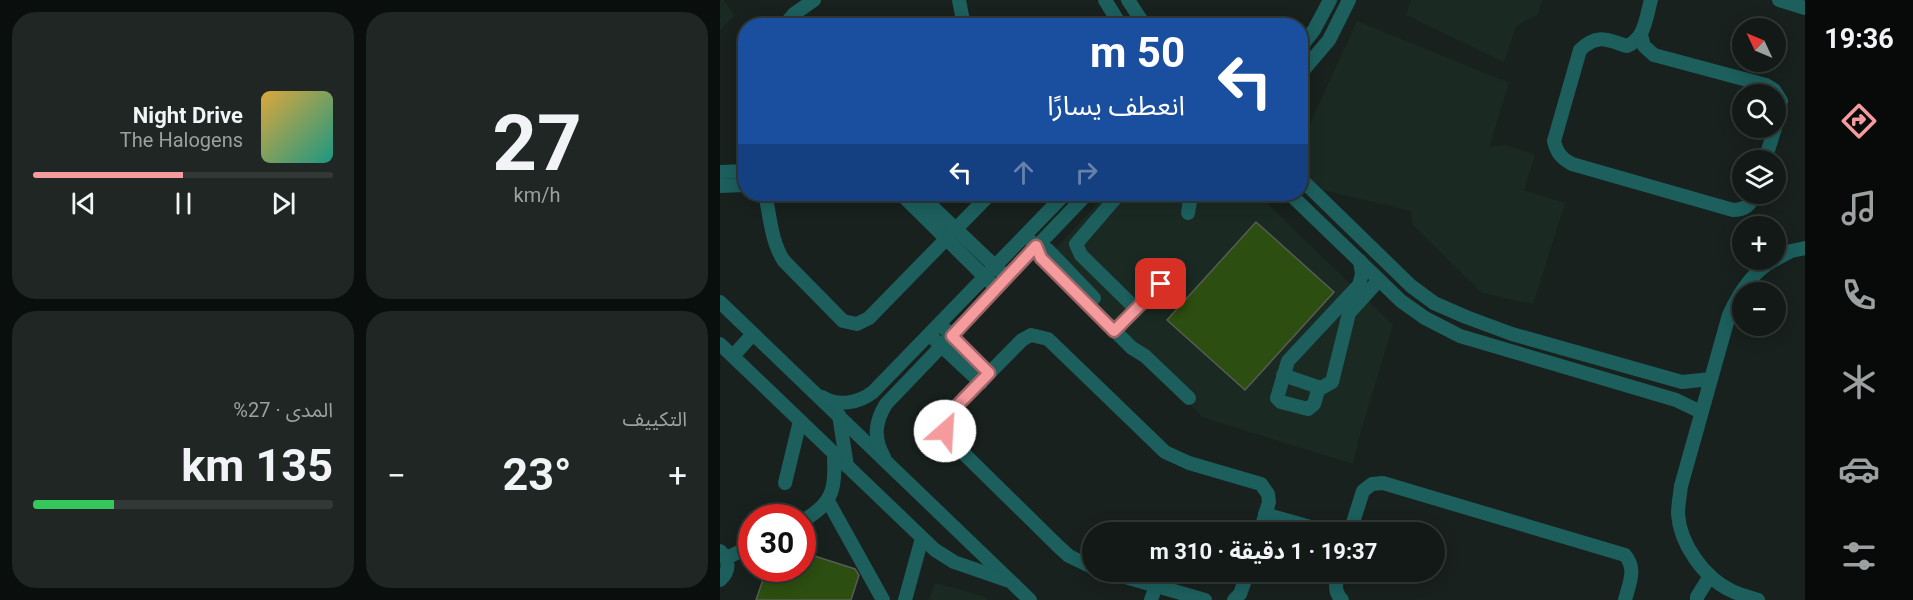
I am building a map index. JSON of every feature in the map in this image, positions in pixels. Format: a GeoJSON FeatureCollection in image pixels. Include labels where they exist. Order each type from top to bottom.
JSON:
{"type":"FeatureCollection","features":[{"type":"Feature","properties":{"kind":"street"},"geometry":{"type":"LineString","coordinates":[[791,18],[814,0]]}},
{"type":"Feature","properties":{"kind":"street"},"geometry":{"type":"LineString","coordinates":[[959,0],[962,18]]}},
{"type":"Feature","properties":{"kind":"street"},"geometry":{"type":"LineString","coordinates":[[1106,0],[1116,18]]}},
{"type":"Feature","properties":{"kind":"street"},"geometry":{"type":"LineString","coordinates":[[1128,0],[1140,18]]}},
{"type":"Feature","properties":{"kind":"street"},"geometry":{"type":"LineString","coordinates":[[1308,38],[1330,0]]}},
{"type":"Feature","properties":{"kind":"street"},"geometry":{"type":"LineString","coordinates":[[1308,65],[1329,40],[1349,0]]}},
{"type":"Feature","properties":{"kind":"street"},"geometry":{"type":"LineString","coordinates":[[1651,0],[1641,35],[1635,43],[1627,46],[1602,38],[1587,43],[1580,51],[1554,141],[1557,152],[1572,164],[1733,210],[1742,210],[1749,204]]}},
{"type":"Feature","properties":{"kind":"street"},"geometry":{"type":"LineString","coordinates":[[1779,0],[1805,8]]}},
{"type":"Feature","properties":{"kind":"street"},"geometry":{"type":"LineString","coordinates":[[1641,35],[1644,46],[1654,56],[1762,84]]}},
{"type":"Feature","properties":{"kind":"street"},"geometry":{"type":"LineString","coordinates":[[720,172],[738,171]]}},
{"type":"Feature","properties":{"kind":"street"},"geometry":{"type":"LineString","coordinates":[[720,186],[738,185]]}},
{"type":"Feature","properties":{"kind":"street"},"geometry":{"type":"LineString","coordinates":[[1308,186],[1411,286],[1434,303],[1512,334],[1683,382],[1711,379]]}},
{"type":"Feature","properties":{"kind":"street"},"geometry":{"type":"LineString","coordinates":[[767,201],[778,253],[783,261],[843,321],[850,324],[863,323],[869,318],[983,201]]}},
{"type":"Feature","properties":{"kind":"street"},"geometry":{"type":"LineString","coordinates":[[910,201],[995,266],[1007,278]]}},
{"type":"Feature","properties":{"kind":"street"},"geometry":{"type":"LineString","coordinates":[[925,201],[997,288]]}},
{"type":"Feature","properties":{"kind":"street"},"geometry":{"type":"LineString","coordinates":[[810,389],[827,400],[837,402],[864,399],[1058,201]]}},
{"type":"Feature","properties":{"kind":"street"},"geometry":{"type":"LineString","coordinates":[[890,466],[877,439],[877,423],[886,404],[1080,201]]}},
{"type":"Feature","properties":{"kind":"street"},"geometry":{"type":"LineString","coordinates":[[1113,201],[1076,244],[1081,255],[1136,309]]}},
{"type":"Feature","properties":{"kind":"street"},"geometry":{"type":"LineString","coordinates":[[1188,213],[1190,201]]}},
{"type":"Feature","properties":{"kind":"street"},"geometry":{"type":"LineString","coordinates":[[1297,201],[1401,302],[1425,318],[1460,336],[1676,400],[1701,412]]}},
{"type":"Feature","properties":{"kind":"street"},"geometry":{"type":"LineString","coordinates":[[1025,235],[1036,246],[1041,258],[1117,328],[1132,348],[1145,356],[1189,398]]}},
{"type":"Feature","properties":{"kind":"street"},"geometry":{"type":"LineString","coordinates":[[1786,254],[1805,248]]}},
{"type":"Feature","properties":{"kind":"street"},"geometry":{"type":"LineString","coordinates":[[1283,375],[1318,387],[1329,385],[1335,376],[1341,315],[1359,285],[1362,274],[1360,261]]}},
{"type":"Feature","properties":{"kind":"street"},"geometry":{"type":"LineString","coordinates":[[1117,328],[1178,266]]}},
{"type":"Feature","properties":{"kind":"street"},"geometry":{"type":"LineString","coordinates":[[1758,600],[1730,590],[1710,576],[1697,562],[1684,536],[1678,514],[1681,486],[1729,315],[1740,293],[1761,270]]}},
{"type":"Feature","properties":{"kind":"street"},"geometry":{"type":"LineString","coordinates":[[1318,387],[1314,404],[1308,409],[1281,402],[1277,398],[1288,361],[1353,307],[1379,280]]}},
{"type":"Feature","properties":{"kind":"street"},"geometry":{"type":"LineString","coordinates":[[720,302],[1030,600]]}},
{"type":"Feature","properties":{"kind":"street"},"geometry":{"type":"LineString","coordinates":[[939,324],[952,336],[985,378]]}},
{"type":"Feature","properties":{"kind":"street"},"geometry":{"type":"LineString","coordinates":[[733,356],[753,334]]}},
{"type":"Feature","properties":{"kind":"street"},"geometry":{"type":"LineString","coordinates":[[929,334],[985,378]]}},
{"type":"Feature","properties":{"kind":"street"},"geometry":{"type":"LineString","coordinates":[[1082,562],[1059,547],[951,441],[945,431],[944,423],[948,415],[1022,340],[1031,335],[1048,339],[1164,452],[1189,463],[1261,484],[1268,494],[1269,502],[1263,522]]}},
{"type":"Feature","properties":{"kind":"street"},"geometry":{"type":"LineString","coordinates":[[720,344],[935,550],[954,562],[1011,582]]}},
{"type":"Feature","properties":{"kind":"street"},"geometry":{"type":"LineString","coordinates":[[839,415],[847,466]]}},
{"type":"Feature","properties":{"kind":"street"},"geometry":{"type":"LineString","coordinates":[[785,483],[801,421]]}},
{"type":"Feature","properties":{"kind":"street"},"geometry":{"type":"LineString","coordinates":[[816,514],[828,501],[835,484],[834,453]]}},
{"type":"Feature","properties":{"kind":"street"},"geometry":{"type":"LineString","coordinates":[[1353,522],[1363,491],[1372,484],[1383,483],[1625,555],[1632,569],[1625,600]]}},
{"type":"Feature","properties":{"kind":"street"},"geometry":{"type":"LineString","coordinates":[[828,501],[883,600]]}},
{"type":"Feature","properties":{"kind":"street"},"geometry":{"type":"LineString","coordinates":[[1265,514],[1293,522]]}},
{"type":"Feature","properties":{"kind":"street"},"geometry":{"type":"LineString","coordinates":[[905,600],[922,538]]}},
{"type":"Feature","properties":{"kind":"street"},"geometry":{"type":"LineString","coordinates":[[720,580],[728,570],[723,555],[738,550]]}},
{"type":"Feature","properties":{"kind":"street"},"geometry":{"type":"LineString","coordinates":[[1698,600],[1697,597],[1710,576]]}},
{"type":"Feature","properties":{"kind":"street"},"geometry":{"type":"LineString","coordinates":[[1142,582],[1204,600]]}},
{"type":"Feature","properties":{"kind":"street"},"geometry":{"type":"LineString","coordinates":[[1234,600],[1240,594],[1244,582]]}},
{"type":"Feature","properties":{"kind":"street"},"geometry":{"type":"LineString","coordinates":[[1335,582],[1336,592],[1342,600]]}},
{"type":"Feature","properties":{"kind":"street"},"geometry":{"type":"LineString","coordinates":[[1151,600],[1155,586]]}},
{"type":"Feature","properties":{"kind":"shaded area"},"geometry":{"type":"Polygon","coordinates":[[[720,0],[724,0],[734,16],[720,30],[720,0]]]}},
{"type":"Feature","properties":{"kind":"shaded area"},"geometry":{"type":"Polygon","coordinates":[[[1411,0],[1543,0],[1537,15],[1516,26],[1504,62],[1406,15],[1411,0]]]}},
{"type":"Feature","properties":{"kind":"shaded area"},"geometry":{"type":"Polygon","coordinates":[[[1357,21],[1509,83],[1489,147],[1505,145],[1535,155],[1524,190],[1565,203],[1533,304],[1482,293],[1413,225],[1411,211],[1323,190],[1308,176],[1308,129],[1357,21]]]}},
{"type":"Feature","properties":{"kind":"shaded area"},"geometry":{"type":"Polygon","coordinates":[[[1100,201],[1264,201],[1393,325],[1353,464],[1202,417],[1050,255],[1100,201]]]}},
{"type":"Feature","properties":{"kind":"shaded area"},"geometry":{"type":"Polygon","coordinates":[[[935,583],[983,596],[987,600],[929,600],[935,583]]]}},
{"type":"Feature","properties":{"kind":"building"},"geometry":{"type":"Polygon","coordinates":[[[1256,222],[1334,292],[1245,390],[1167,320],[1256,222]]]}},
{"type":"Feature","properties":{"kind":"building"},"geometry":{"type":"Polygon","coordinates":[[[816,556],[855,569],[859,575],[851,600],[756,600],[762,582],[816,582],[816,556]]]}},
{"type":"Feature","properties":{"kind":"route"},"geometry":{"type":"LineString","coordinates":[[945,431],[944,423],[948,415],[989,373],[952,336],[1036,246],[1041,258],[1114,331],[1161,284]]}}]}
